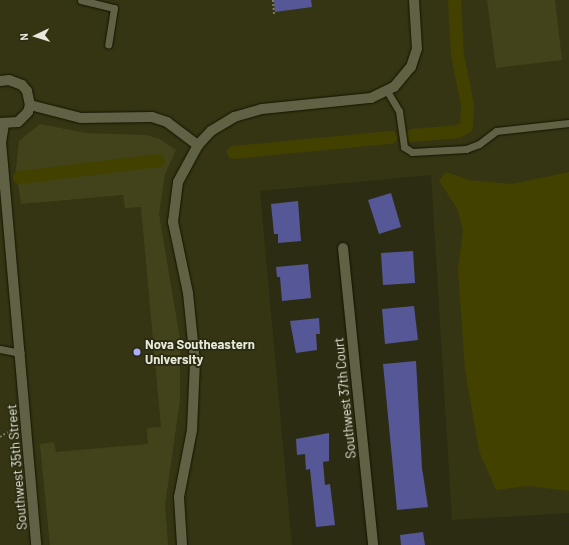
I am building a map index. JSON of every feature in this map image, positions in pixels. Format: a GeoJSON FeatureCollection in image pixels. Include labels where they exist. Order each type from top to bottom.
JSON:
{"type":"FeatureCollection","features":[{"type":"Feature","properties":{"kind":"street"},"geometry":{"type":"LineString","coordinates":[[182,545],[179,497],[192,430],[195,362],[188,293],[175,240],[173,207],[178,182],[198,144],[225,121],[251,111],[371,98],[388,91],[405,76],[417,49],[414,0]]}},
{"type":"Feature","properties":{"kind":"street"},"geometry":{"type":"LineString","coordinates":[[0,81],[9,80],[22,85],[30,105],[24,118],[2,124]]}},
{"type":"Feature","properties":{"kind":"street"},"geometry":{"type":"LineString","coordinates":[[30,105],[81,118],[152,117],[167,122],[198,144]]}},
{"type":"Feature","properties":{"kind":"street","name":"Southwest 35th Street"},"geometry":{"type":"LineString","coordinates":[[2,124],[1,142],[21,353],[36,545]]}},
{"type":"Feature","properties":{"kind":"street","name":"Southwest 37th Court"},"geometry":{"type":"LineString","coordinates":[[343,248],[373,545]]}},
{"type":"Feature","properties":{"kind":"lane"},"geometry":{"type":"LineString","coordinates":[[81,0],[114,8],[108,45]]}},
{"type":"Feature","properties":{"kind":"lane"},"geometry":{"type":"LineString","coordinates":[[388,91],[399,111],[404,147],[412,152],[466,149],[479,144],[496,131],[569,124]]}},
{"type":"Feature","properties":{"kind":"lane"},"geometry":{"type":"LineString","coordinates":[[0,349],[21,353]]}},
{"type":"Feature","properties":{"kind":"path"},"geometry":{"type":"LineString","coordinates":[[273,0],[274,14]]}},
{"type":"Feature","properties":{"kind":"path"},"geometry":{"type":"LineString","coordinates":[[0,438],[26,420]]}},
{"type":"Feature","properties":{"kind":"shaded area","name":"Nova Southeastern University"},"geometry":{"type":"Polygon","coordinates":[[[0,0],[569,0],[569,513],[452,520],[431,175],[260,191],[292,545],[0,545],[0,0]]]}},
{"type":"Feature","properties":{"kind":"shaded area"},"geometry":{"type":"Polygon","coordinates":[[[487,0],[555,0],[562,60],[496,68],[487,0]]]}},
{"type":"Feature","properties":{"kind":"shaded area"},"geometry":{"type":"Polygon","coordinates":[[[40,124],[86,133],[145,135],[158,138],[176,150],[165,174],[159,214],[180,339],[180,400],[165,505],[168,545],[50,545],[40,444],[54,442],[56,452],[148,444],[147,428],[161,427],[141,207],[125,208],[123,195],[21,204],[16,169],[19,141],[40,124]]]}},
{"type":"Feature","properties":{"kind":"shaded area"},"geometry":{"type":"Polygon","coordinates":[[[446,172],[468,180],[512,184],[569,172],[569,491],[528,486],[496,490],[479,451],[465,370],[458,269],[463,229],[457,208],[439,181],[446,172]]]}},
{"type":"Feature","properties":{"kind":"building"},"geometry":{"type":"Polygon","coordinates":[[[274,0],[311,0],[312,7],[275,12],[274,0]]]}},
{"type":"Feature","properties":{"kind":"building"},"geometry":{"type":"Polygon","coordinates":[[[391,193],[401,227],[379,234],[368,200],[391,193]]]}},
{"type":"Feature","properties":{"kind":"building"},"geometry":{"type":"Polygon","coordinates":[[[298,201],[301,241],[278,243],[278,234],[274,234],[271,204],[298,201]]]}},
{"type":"Feature","properties":{"kind":"building"},"geometry":{"type":"Polygon","coordinates":[[[413,251],[415,283],[383,285],[381,253],[413,251]]]}},
{"type":"Feature","properties":{"kind":"building"},"geometry":{"type":"Polygon","coordinates":[[[308,264],[311,298],[282,301],[280,277],[277,277],[276,267],[308,264]]]}},
{"type":"Feature","properties":{"kind":"building"},"geometry":{"type":"Polygon","coordinates":[[[414,306],[418,340],[385,344],[382,309],[414,306]]]}},
{"type":"Feature","properties":{"kind":"building"},"geometry":{"type":"Polygon","coordinates":[[[319,318],[320,334],[316,334],[317,350],[296,353],[290,321],[319,318]]]}},
{"type":"Feature","properties":{"kind":"building"},"geometry":{"type":"Polygon","coordinates":[[[416,361],[422,468],[428,507],[397,510],[383,364],[416,361]]]}},
{"type":"Feature","properties":{"kind":"building"},"geometry":{"type":"Polygon","coordinates":[[[329,433],[329,461],[323,462],[325,485],[330,484],[335,525],[316,527],[310,469],[306,470],[305,454],[297,455],[296,439],[329,433]]]}},
{"type":"Feature","properties":{"kind":"building"},"geometry":{"type":"Polygon","coordinates":[[[423,532],[425,545],[401,545],[400,535],[423,532]]]}},
{"type":"Feature","properties":{"kind":"waterway"},"geometry":{"type":"LineString","coordinates":[[412,135],[458,131],[466,126],[467,104],[457,55],[454,0]]}},
{"type":"Feature","properties":{"kind":"waterway"},"geometry":{"type":"LineString","coordinates":[[233,152],[390,137]]}},
{"type":"Feature","properties":{"kind":"waterway"},"geometry":{"type":"LineString","coordinates":[[19,177],[158,160]]}},
{"type":"Feature","properties":{"kind":"place","name":"Nova Southeastern University"},"geometry":{"type":"Point","coordinates":[137,352]}}]}
